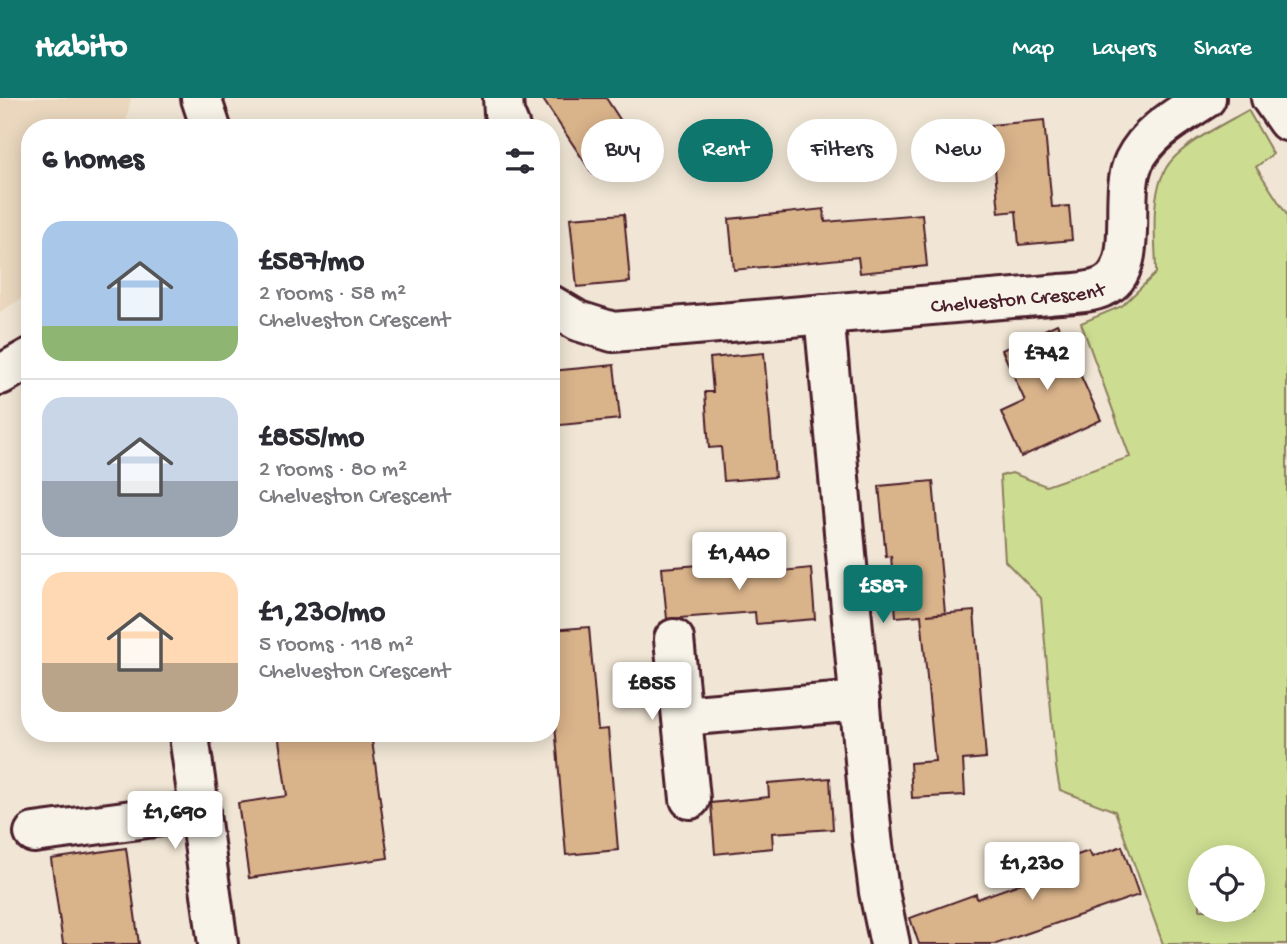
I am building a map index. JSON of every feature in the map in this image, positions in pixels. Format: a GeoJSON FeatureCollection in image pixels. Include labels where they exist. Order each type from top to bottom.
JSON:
{"type":"FeatureCollection","features":[{"type":"Feature","properties":{"kind":"street"},"geometry":{"type":"LineString","coordinates":[[201,98],[208,119]]}},
{"type":"Feature","properties":{"kind":"street"},"geometry":{"type":"LineString","coordinates":[[503,98],[506,119]]}},
{"type":"Feature","properties":{"kind":"street","name":"Chelveston Crescent"},"geometry":{"type":"LineString","coordinates":[[560,310],[578,321],[613,332],[1101,288],[1112,283],[1119,274],[1127,252],[1126,190],[1133,164],[1142,147],[1157,131],[1206,98]]}},
{"type":"Feature","properties":{"kind":"street"},"geometry":{"type":"LineString","coordinates":[[1271,98],[1287,121]]}},
{"type":"Feature","properties":{"kind":"street"},"geometry":{"type":"LineString","coordinates":[[824,314],[874,848],[879,892],[890,944]]}},
{"type":"Feature","properties":{"kind":"street"},"geometry":{"type":"LineString","coordinates":[[674,639],[690,799]]}},
{"type":"Feature","properties":{"kind":"street"},"geometry":{"type":"LineString","coordinates":[[682,716],[860,701]]}},
{"type":"Feature","properties":{"kind":"street"},"geometry":{"type":"LineString","coordinates":[[190,743],[218,944]]}},
{"type":"Feature","properties":{"kind":"street"},"geometry":{"type":"LineString","coordinates":[[34,833],[200,811]]}},
{"type":"Feature","properties":{"kind":"shaded area"},"geometry":{"type":"Polygon","coordinates":[[[0,98],[131,98],[127,119],[21,119],[21,299],[0,312],[0,98]]]}},
{"type":"Feature","properties":{"kind":"green space"},"geometry":{"type":"Polygon","coordinates":[[[1248,110],[1273,154],[1256,167],[1287,215],[1287,944],[1163,944],[1115,811],[1060,790],[1041,598],[1005,561],[1000,476],[1012,473],[1046,486],[1130,457],[1081,323],[1122,306],[1156,273],[1155,207],[1160,182],[1171,161],[1180,152],[1248,110]]]}},
{"type":"Feature","properties":{"kind":"building"},"geometry":{"type":"Polygon","coordinates":[[[542,98],[606,98],[620,119],[581,119],[581,156],[560,125],[560,119],[556,119],[542,98]]]}},
{"type":"Feature","properties":{"kind":"building"},"geometry":{"type":"Polygon","coordinates":[[[1044,120],[1052,207],[1069,206],[1072,240],[1019,245],[1016,211],[999,213],[996,182],[1005,182],[1005,124],[1044,120]]]}},
{"type":"Feature","properties":{"kind":"building"},"geometry":{"type":"Polygon","coordinates":[[[824,209],[825,222],[922,214],[927,266],[860,273],[858,257],[734,270],[729,219],[824,209]]]}},
{"type":"Feature","properties":{"kind":"building"},"geometry":{"type":"Polygon","coordinates":[[[624,214],[630,282],[577,287],[570,218],[624,214]]]}},
{"type":"Feature","properties":{"kind":"building"},"geometry":{"type":"Polygon","coordinates":[[[1057,324],[1101,420],[1021,457],[1001,412],[1025,401],[1002,350],[1057,324]]]}},
{"type":"Feature","properties":{"kind":"building"},"geometry":{"type":"Polygon","coordinates":[[[764,353],[775,477],[724,481],[721,447],[709,448],[705,392],[713,392],[710,358],[764,353]]]}},
{"type":"Feature","properties":{"kind":"building"},"geometry":{"type":"Polygon","coordinates":[[[614,365],[620,419],[560,425],[560,370],[614,365]]]}},
{"type":"Feature","properties":{"kind":"building"},"geometry":{"type":"Polygon","coordinates":[[[933,481],[945,613],[927,615],[974,611],[986,758],[963,760],[965,795],[912,798],[910,763],[935,761],[921,615],[896,617],[891,556],[886,557],[879,486],[933,481]]]}},
{"type":"Feature","properties":{"kind":"building"},"geometry":{"type":"Polygon","coordinates":[[[751,561],[752,574],[811,568],[815,619],[756,624],[755,612],[667,619],[662,568],[751,561]]]}},
{"type":"Feature","properties":{"kind":"building"},"geometry":{"type":"Polygon","coordinates":[[[589,627],[598,730],[608,729],[618,850],[566,855],[556,742],[560,742],[560,629],[589,627]]]}},
{"type":"Feature","properties":{"kind":"building"},"geometry":{"type":"Polygon","coordinates":[[[279,742],[372,742],[388,858],[249,878],[238,803],[287,796],[279,742]]]}},
{"type":"Feature","properties":{"kind":"building"},"geometry":{"type":"Polygon","coordinates":[[[830,778],[833,829],[772,833],[773,848],[715,854],[711,803],[769,797],[768,783],[830,778]]]}},
{"type":"Feature","properties":{"kind":"building"},"geometry":{"type":"Polygon","coordinates":[[[1122,846],[1139,895],[996,944],[919,944],[910,918],[976,894],[977,899],[1039,877],[1036,869],[1089,851],[1092,857],[1122,846]]]}},
{"type":"Feature","properties":{"kind":"building"},"geometry":{"type":"Polygon","coordinates":[[[126,848],[139,944],[63,944],[51,859],[126,848]]]}}]}
